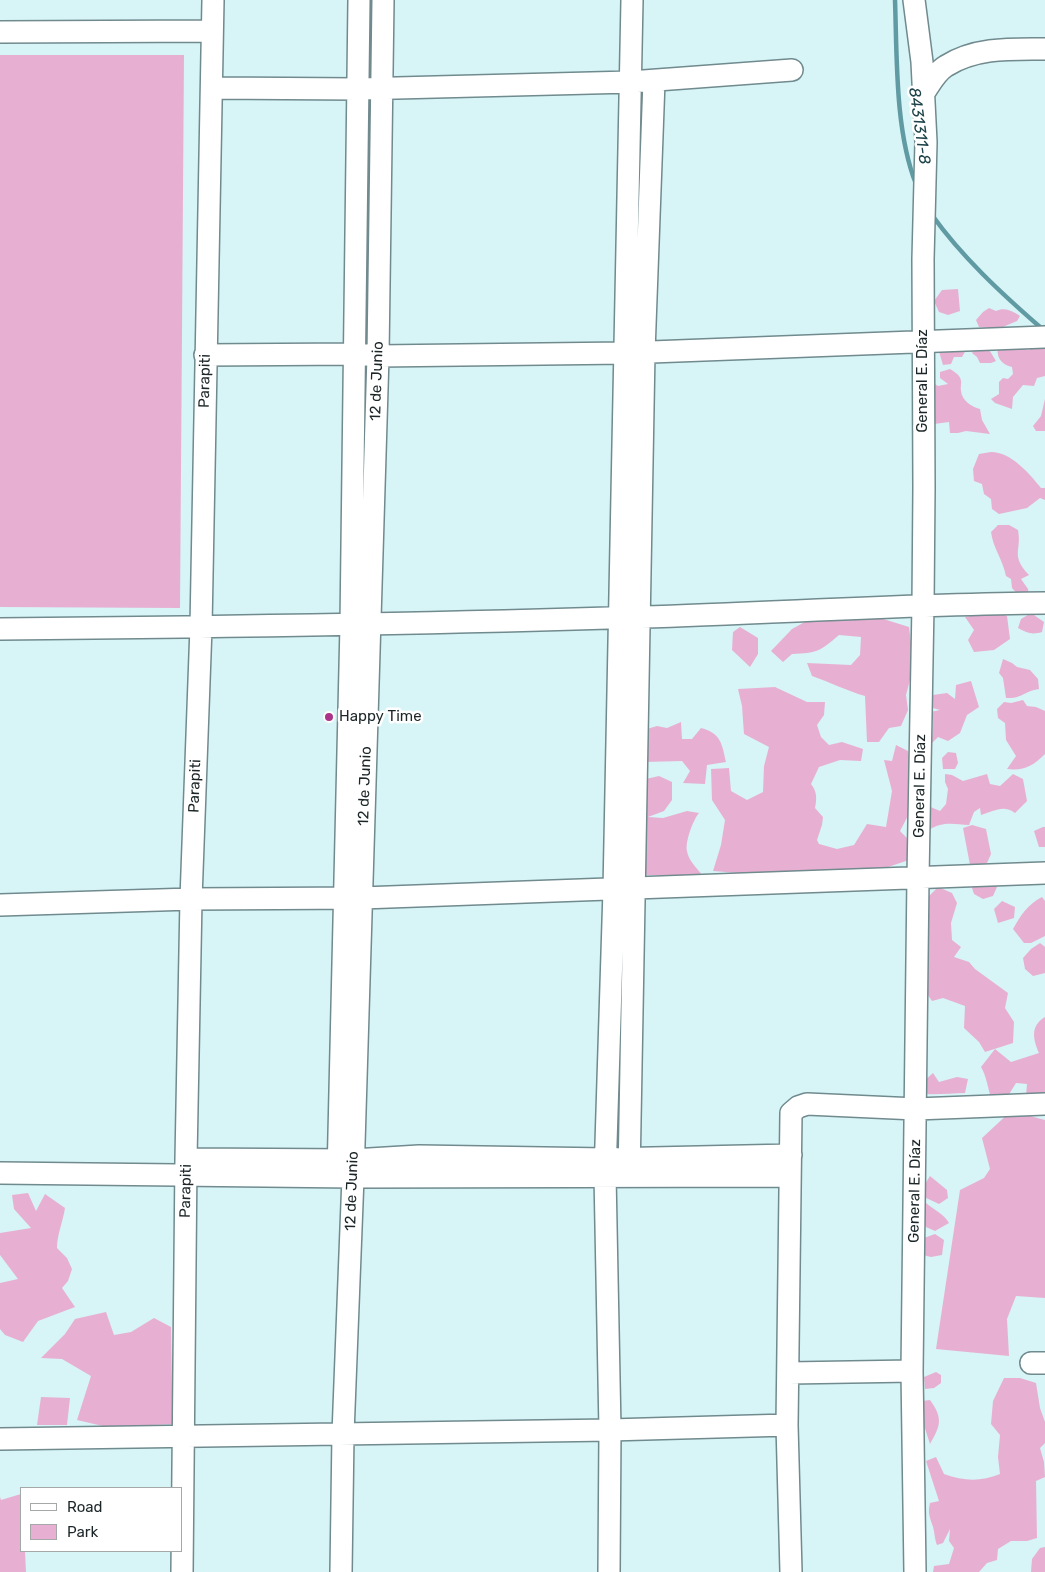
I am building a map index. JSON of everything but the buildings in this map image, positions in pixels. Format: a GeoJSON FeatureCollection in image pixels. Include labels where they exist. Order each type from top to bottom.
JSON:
{"type":"FeatureCollection","features":[{"type":"Feature","properties":{"kind":"street","name":"Parapiti"},"geometry":{"type":"LineString","coordinates":[[182,1572],[186,1167],[213,0]]}},
{"type":"Feature","properties":{"kind":"street","name":"12 de Junio"},"geometry":{"type":"LineString","coordinates":[[359,0],[355,354],[361,625]]}},
{"type":"Feature","properties":{"kind":"street","name":"12 de Junio"},"geometry":{"type":"LineString","coordinates":[[340,1572],[346,1168],[353,898],[361,625],[378,356],[383,0]]}},
{"type":"Feature","properties":{"kind":"street"},"geometry":{"type":"LineString","coordinates":[[610,1572],[606,1167],[640,617],[630,82],[632,0]]}},
{"type":"Feature","properties":{"kind":"street","name":"General E. Díaz"},"geometry":{"type":"LineString","coordinates":[[914,0],[922,62],[926,142],[923,259],[923,605],[912,1371],[915,1572]]}},
{"type":"Feature","properties":{"kind":"street"},"geometry":{"type":"LineString","coordinates":[[0,32],[212,30]]}},
{"type":"Feature","properties":{"kind":"street"},"geometry":{"type":"LineString","coordinates":[[924,93],[935,76],[945,66],[975,53],[1002,49],[1045,49]]}},
{"type":"Feature","properties":{"kind":"street"},"geometry":{"type":"LineString","coordinates":[[212,88],[358,89],[630,82],[792,70]]}},
{"type":"Feature","properties":{"kind":"street"},"geometry":{"type":"LineString","coordinates":[[629,1167],[619,618],[654,81]]}},
{"type":"Feature","properties":{"kind":"street"},"geometry":{"type":"LineString","coordinates":[[206,356],[355,354],[378,356],[635,352],[1045,337]]}},
{"type":"Feature","properties":{"kind":"street"},"geometry":{"type":"LineString","coordinates":[[0,615],[361,625],[619,618],[923,605],[1045,603]]}},
{"type":"Feature","properties":{"kind":"street"},"geometry":{"type":"LineString","coordinates":[[0,629],[200,620]]}},
{"type":"Feature","properties":{"kind":"street"},"geometry":{"type":"LineString","coordinates":[[0,905],[192,899],[353,898],[1045,873]]}},
{"type":"Feature","properties":{"kind":"street"},"geometry":{"type":"LineString","coordinates":[[791,1572],[787,1425],[791,1113],[798,1107],[807,1104],[916,1109],[1045,1104]]}},
{"type":"Feature","properties":{"kind":"street"},"geometry":{"type":"LineString","coordinates":[[0,1173],[186,1167],[346,1168],[419,1156],[606,1167],[791,1165]]}},
{"type":"Feature","properties":{"kind":"street"},"geometry":{"type":"LineString","coordinates":[[789,1373],[912,1371]]}},
{"type":"Feature","properties":{"kind":"street"},"geometry":{"type":"LineString","coordinates":[[0,1439],[610,1430],[787,1425]]}},
{"type":"Feature","properties":{"kind":"green space"},"geometry":{"type":"Polygon","coordinates":[[[0,55],[184,55],[180,608],[0,607],[0,55]]]}},
{"type":"Feature","properties":{"kind":"green space"},"geometry":{"type":"Polygon","coordinates":[[[958,289],[960,311],[948,315],[939,312],[934,301],[942,290],[958,289]]]}},
{"type":"Feature","properties":{"kind":"green space"},"geometry":{"type":"Polygon","coordinates":[[[989,308],[996,311],[1008,310],[1020,316],[1017,321],[998,329],[979,327],[976,320],[989,308]]]}},
{"type":"Feature","properties":{"kind":"green space"},"geometry":{"type":"Polygon","coordinates":[[[985,343],[996,361],[980,363],[972,353],[977,344],[985,343]]]}},
{"type":"Feature","properties":{"kind":"green space"},"geometry":{"type":"Polygon","coordinates":[[[998,344],[1029,350],[1033,345],[1045,345],[1045,376],[1037,378],[1034,386],[1023,385],[1013,397],[1012,409],[995,403],[991,399],[999,394],[999,382],[1003,378],[1008,379],[1013,374],[1012,367],[1004,364],[998,356],[998,344]]]}},
{"type":"Feature","properties":{"kind":"green space"},"geometry":{"type":"Polygon","coordinates":[[[938,348],[966,350],[962,357],[954,357],[951,364],[943,365],[938,348]]]}},
{"type":"Feature","properties":{"kind":"green space"},"geometry":{"type":"Polygon","coordinates":[[[950,369],[960,378],[962,395],[965,401],[980,409],[982,420],[990,434],[966,431],[950,433],[949,422],[934,424],[930,381],[938,386],[948,384],[940,378],[940,372],[950,369]]]}},
{"type":"Feature","properties":{"kind":"green space"},"geometry":{"type":"Polygon","coordinates":[[[1045,399],[1045,431],[1036,431],[1033,426],[1041,416],[1045,399]]]}},
{"type":"Feature","properties":{"kind":"green space"},"geometry":{"type":"Polygon","coordinates":[[[991,452],[1006,456],[1019,464],[1041,488],[1045,488],[1045,500],[1040,498],[1027,508],[999,514],[992,509],[991,499],[984,494],[982,484],[974,481],[973,469],[979,454],[991,452]]]}},
{"type":"Feature","properties":{"kind":"green space"},"geometry":{"type":"Polygon","coordinates":[[[998,525],[1009,525],[1018,530],[1018,558],[1029,575],[1021,579],[1028,589],[1029,596],[1021,598],[1012,588],[1011,579],[1006,576],[991,532],[998,525]]]}},
{"type":"Feature","properties":{"kind":"green space"},"geometry":{"type":"Polygon","coordinates":[[[995,612],[1007,616],[1010,639],[994,650],[974,652],[968,640],[974,630],[965,617],[995,612]]]}},
{"type":"Feature","properties":{"kind":"green space"},"geometry":{"type":"Polygon","coordinates":[[[1031,613],[1044,622],[1042,632],[1030,633],[1018,628],[1021,619],[1031,613]]]}},
{"type":"Feature","properties":{"kind":"green space"},"geometry":{"type":"Polygon","coordinates":[[[865,617],[877,617],[909,627],[913,659],[906,695],[908,710],[901,726],[889,728],[879,742],[867,742],[865,696],[812,676],[807,663],[851,665],[860,655],[861,637],[839,635],[827,645],[817,650],[792,654],[783,662],[771,651],[792,629],[812,618],[847,618],[858,620],[865,617]]]}},
{"type":"Feature","properties":{"kind":"green space"},"geometry":{"type":"Polygon","coordinates":[[[740,627],[758,638],[758,654],[750,667],[732,650],[733,632],[740,627]]]}},
{"type":"Feature","properties":{"kind":"green space"},"geometry":{"type":"Polygon","coordinates":[[[1003,659],[1017,667],[1030,670],[1038,679],[1039,689],[1016,697],[1006,698],[1003,678],[999,673],[1003,659]]]}},
{"type":"Feature","properties":{"kind":"green space"},"geometry":{"type":"Polygon","coordinates":[[[971,681],[979,707],[967,715],[960,733],[948,741],[938,737],[932,743],[933,721],[930,712],[940,710],[929,707],[933,695],[947,693],[955,699],[956,685],[971,681]]]}},
{"type":"Feature","properties":{"kind":"green space"},"geometry":{"type":"Polygon","coordinates":[[[775,687],[807,702],[825,702],[824,715],[817,725],[821,737],[829,745],[842,742],[863,749],[861,761],[840,760],[819,767],[811,784],[816,795],[815,808],[823,817],[817,840],[819,844],[837,849],[854,845],[867,824],[886,827],[892,791],[884,760],[892,761],[896,745],[908,751],[915,788],[911,810],[900,831],[911,842],[909,860],[876,871],[751,874],[713,871],[721,845],[725,820],[712,800],[711,769],[729,768],[731,791],[747,800],[763,792],[764,766],[769,747],[744,734],[742,706],[738,689],[775,687]]]}},
{"type":"Feature","properties":{"kind":"green space"},"geometry":{"type":"Polygon","coordinates":[[[1023,700],[1027,706],[1045,711],[1045,754],[1028,767],[1007,769],[1016,756],[1006,740],[1005,723],[998,718],[997,709],[1004,702],[1011,703],[1023,700]]]}},
{"type":"Feature","properties":{"kind":"green space"},"geometry":{"type":"Polygon","coordinates":[[[681,722],[682,739],[692,739],[701,728],[717,736],[722,745],[726,762],[707,765],[705,784],[683,783],[690,771],[682,761],[644,762],[647,729],[657,726],[667,728],[681,722]]]}},
{"type":"Feature","properties":{"kind":"green space"},"geometry":{"type":"Polygon","coordinates":[[[948,752],[956,753],[958,763],[955,769],[943,769],[942,758],[948,752]]]}},
{"type":"Feature","properties":{"kind":"green space"},"geometry":{"type":"Polygon","coordinates":[[[945,774],[952,775],[963,781],[987,774],[990,784],[1000,786],[1013,774],[1023,779],[1027,801],[1015,813],[1011,810],[1002,809],[981,815],[980,808],[974,812],[969,825],[943,824],[929,830],[926,805],[940,811],[946,804],[948,789],[945,782],[945,774]]]}},
{"type":"Feature","properties":{"kind":"green space"},"geometry":{"type":"Polygon","coordinates":[[[659,776],[672,782],[672,800],[664,811],[648,817],[663,818],[687,811],[699,813],[690,831],[687,847],[689,858],[702,875],[647,875],[635,865],[646,779],[659,776]]]}},
{"type":"Feature","properties":{"kind":"green space"},"geometry":{"type":"Polygon","coordinates":[[[972,825],[986,829],[991,854],[987,863],[977,866],[970,865],[963,828],[972,825]]]}},
{"type":"Feature","properties":{"kind":"green space"},"geometry":{"type":"Polygon","coordinates":[[[1045,827],[1045,847],[1039,847],[1034,831],[1045,827]]]}},
{"type":"Feature","properties":{"kind":"green space"},"geometry":{"type":"Polygon","coordinates":[[[981,880],[992,881],[997,887],[993,896],[983,899],[974,894],[972,888],[981,880]]]}},
{"type":"Feature","properties":{"kind":"green space"},"geometry":{"type":"Polygon","coordinates":[[[938,887],[952,893],[957,903],[951,923],[952,940],[961,947],[954,957],[969,962],[975,969],[1008,993],[1005,1008],[1014,1022],[1013,1043],[985,1052],[979,1042],[964,1028],[965,1006],[943,998],[932,1001],[925,991],[926,957],[929,944],[925,935],[926,899],[938,887]]]}},
{"type":"Feature","properties":{"kind":"green space"},"geometry":{"type":"Polygon","coordinates":[[[1042,897],[1045,901],[1045,936],[1031,943],[1024,943],[1013,929],[1032,903],[1042,897]]]}},
{"type":"Feature","properties":{"kind":"green space"},"geometry":{"type":"Polygon","coordinates":[[[1002,901],[1015,907],[1014,918],[998,923],[994,909],[1002,901]]]}},
{"type":"Feature","properties":{"kind":"green space"},"geometry":{"type":"Polygon","coordinates":[[[1040,943],[1045,947],[1045,973],[1033,976],[1025,969],[1023,958],[1040,943]]]}},
{"type":"Feature","properties":{"kind":"green space"},"geometry":{"type":"Polygon","coordinates":[[[1045,1017],[1045,1095],[1026,1096],[1027,1084],[1016,1083],[1008,1096],[991,1098],[981,1067],[995,1049],[1011,1062],[1039,1053],[1034,1033],[1037,1024],[1045,1017]]]}},
{"type":"Feature","properties":{"kind":"green space"},"geometry":{"type":"Polygon","coordinates":[[[933,1073],[939,1082],[957,1077],[968,1079],[965,1093],[926,1094],[924,1081],[933,1073]]]}},
{"type":"Feature","properties":{"kind":"green space"},"geometry":{"type":"Polygon","coordinates":[[[1011,1111],[1045,1120],[1045,1298],[1016,1296],[1007,1319],[1009,1356],[936,1349],[960,1190],[984,1178],[990,1169],[982,1138],[1011,1111]]]}},
{"type":"Feature","properties":{"kind":"green space"},"geometry":{"type":"Polygon","coordinates":[[[930,1176],[947,1190],[948,1198],[939,1204],[924,1197],[922,1189],[930,1176]]]}},
{"type":"Feature","properties":{"kind":"green space"},"geometry":{"type":"Polygon","coordinates":[[[28,1193],[36,1211],[45,1194],[65,1208],[57,1248],[67,1258],[72,1269],[68,1281],[62,1288],[75,1307],[38,1321],[23,1342],[5,1335],[0,1329],[0,1283],[18,1279],[0,1255],[0,1233],[31,1228],[14,1209],[12,1195],[28,1193]]]}},
{"type":"Feature","properties":{"kind":"green space"},"geometry":{"type":"Polygon","coordinates":[[[926,1203],[949,1223],[935,1231],[926,1227],[921,1219],[926,1203]]]}},
{"type":"Feature","properties":{"kind":"green space"},"geometry":{"type":"Polygon","coordinates":[[[935,1234],[944,1240],[942,1255],[931,1257],[923,1255],[924,1238],[935,1234]]]}},
{"type":"Feature","properties":{"kind":"green space"},"geometry":{"type":"Polygon","coordinates":[[[106,1312],[114,1335],[131,1332],[154,1318],[171,1327],[172,1389],[175,1424],[107,1427],[77,1420],[91,1376],[62,1359],[41,1358],[65,1334],[75,1319],[106,1312]]]}},
{"type":"Feature","properties":{"kind":"green space"},"geometry":{"type":"Polygon","coordinates":[[[936,1372],[941,1375],[941,1383],[934,1388],[925,1389],[924,1377],[936,1372]]]}},
{"type":"Feature","properties":{"kind":"green space"},"geometry":{"type":"Polygon","coordinates":[[[1004,1378],[1020,1378],[1036,1383],[1040,1408],[1045,1422],[1045,1443],[1040,1448],[1044,1462],[1045,1477],[1036,1481],[1037,1538],[1027,1541],[1011,1541],[998,1549],[997,1560],[987,1563],[979,1572],[933,1572],[934,1566],[949,1564],[954,1548],[949,1541],[950,1529],[943,1543],[937,1545],[936,1542],[929,1509],[930,1503],[939,1501],[926,1461],[936,1457],[944,1474],[958,1478],[972,1480],[1000,1474],[998,1457],[1000,1435],[991,1424],[993,1401],[1004,1378]]]}},
{"type":"Feature","properties":{"kind":"green space"},"geometry":{"type":"Polygon","coordinates":[[[41,1397],[70,1398],[67,1425],[37,1425],[41,1397]]]}},
{"type":"Feature","properties":{"kind":"green space"},"geometry":{"type":"Polygon","coordinates":[[[930,1400],[937,1412],[939,1422],[930,1444],[922,1419],[922,1401],[930,1400]]]}},
{"type":"Feature","properties":{"kind":"green space"},"geometry":{"type":"Polygon","coordinates":[[[20,1494],[20,1552],[25,1552],[26,1572],[0,1572],[0,1497],[1,1500],[20,1494]]]}},
{"type":"Feature","properties":{"kind":"green space"},"geometry":{"type":"Polygon","coordinates":[[[1045,1547],[1045,1572],[1031,1572],[1032,1559],[1040,1548],[1045,1547]]]}},
{"type":"Feature","properties":{"kind":"waterway","name":"8431311-8"},"geometry":{"type":"LineString","coordinates":[[895,0],[898,94],[904,141],[916,184]]}},
{"type":"Feature","properties":{"kind":"waterway","name":"8431311-8"},"geometry":{"type":"LineString","coordinates":[[932,215],[983,274],[1040,327]]}},
{"type":"Feature","properties":{"kind":"place","name":"Happy Time"},"geometry":{"type":"Point","coordinates":[329,717]}}]}
